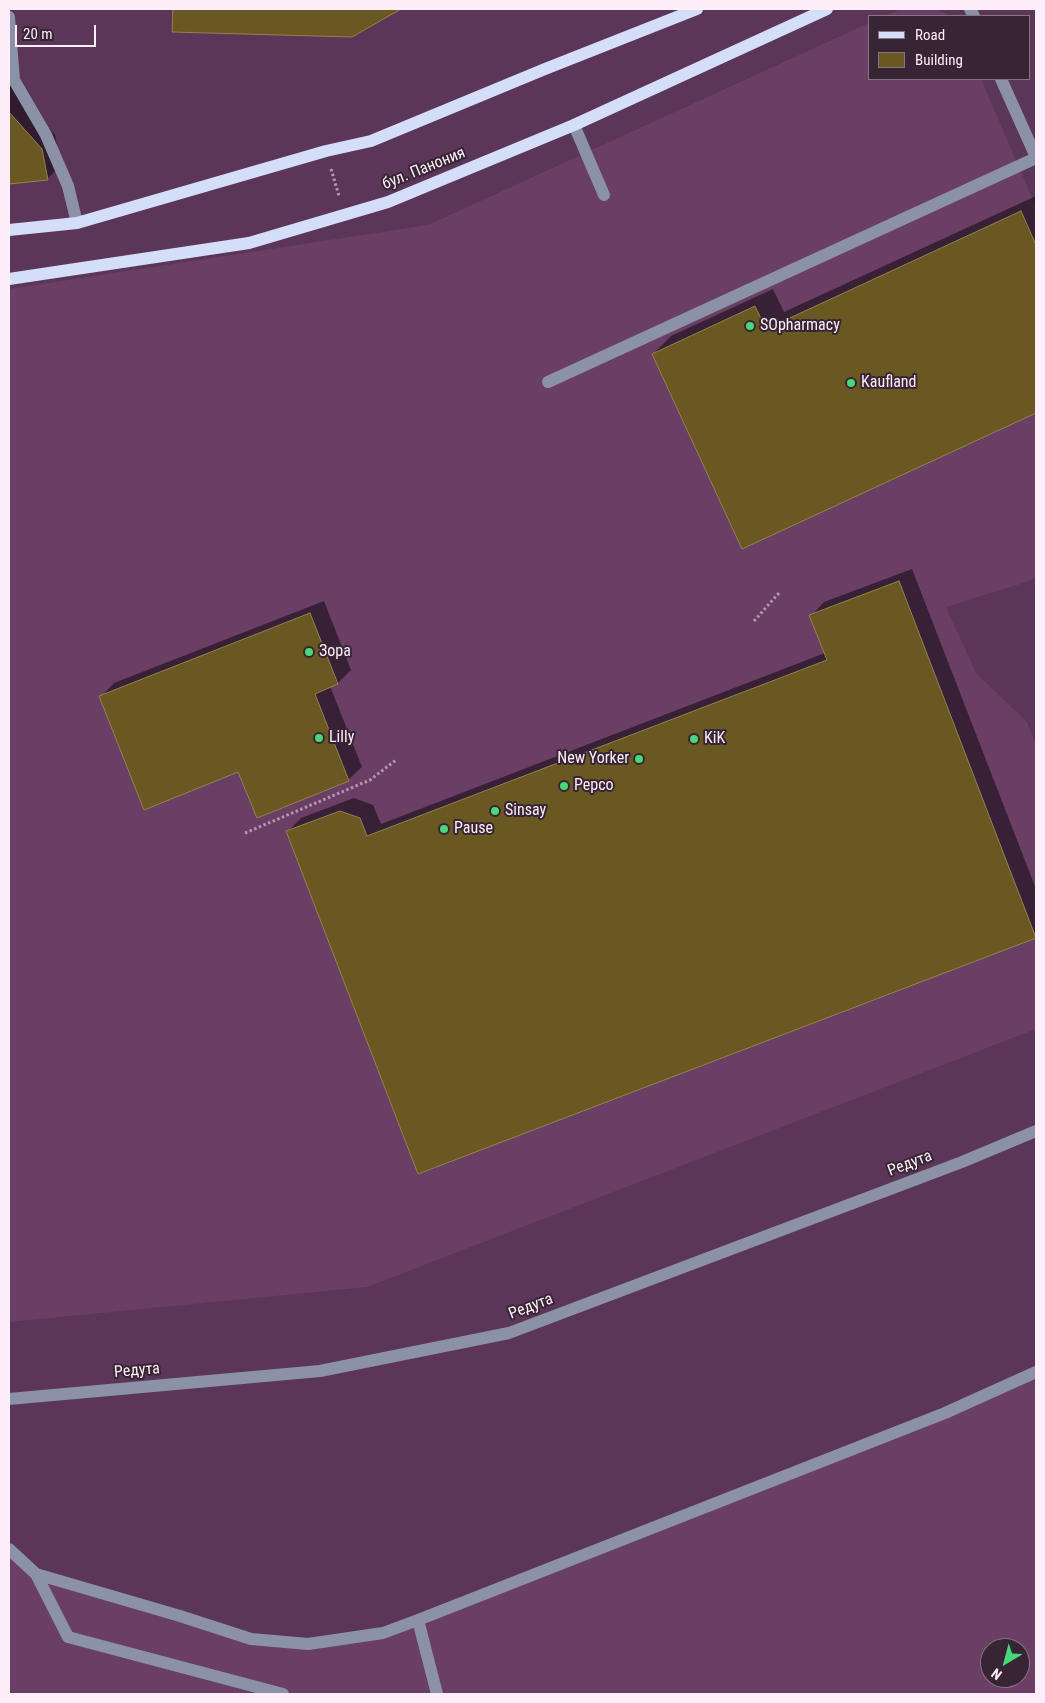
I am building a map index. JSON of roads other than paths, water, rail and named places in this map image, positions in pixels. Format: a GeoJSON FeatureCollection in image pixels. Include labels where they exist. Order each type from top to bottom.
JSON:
{"type":"FeatureCollection","features":[{"type":"Feature","properties":{"kind":"main road"},"geometry":{"type":"LineString","coordinates":[[9,230],[77,223],[326,151],[371,141],[697,9]]}},
{"type":"Feature","properties":{"kind":"main road","name":"бул. Панония"},"geometry":{"type":"LineString","coordinates":[[9,279],[249,244],[388,202],[574,125],[827,9]]}},
{"type":"Feature","properties":{"kind":"street"},"geometry":{"type":"LineString","coordinates":[[9,17],[14,80],[46,135],[68,186],[77,223]]}},
{"type":"Feature","properties":{"kind":"street"},"geometry":{"type":"LineString","coordinates":[[548,382],[1036,158],[1002,80]]}},
{"type":"Feature","properties":{"kind":"street"},"geometry":{"type":"LineString","coordinates":[[574,125],[604,195]]}},
{"type":"Feature","properties":{"kind":"street","name":"Редута"},"geometry":{"type":"LineString","coordinates":[[9,1399],[320,1371],[509,1333],[962,1162],[1036,1131]]}},
{"type":"Feature","properties":{"kind":"street"},"geometry":{"type":"LineString","coordinates":[[36,1574],[251,1639],[308,1644],[383,1633],[945,1413],[1036,1372]]}},
{"type":"Feature","properties":{"kind":"street"},"geometry":{"type":"LineString","coordinates":[[9,1549],[36,1574],[68,1637],[283,1694]]}},
{"type":"Feature","properties":{"kind":"street"},"geometry":{"type":"LineString","coordinates":[[418,1620],[437,1694]]}},
{"type":"Feature","properties":{"kind":"place","name":"SOpharmacy"},"geometry":{"type":"Point","coordinates":[750,326]}},
{"type":"Feature","properties":{"kind":"place","name":"Kaufland"},"geometry":{"type":"Point","coordinates":[851,383]}},
{"type":"Feature","properties":{"kind":"place","name":"Зора"},"geometry":{"type":"Point","coordinates":[309,652]}},
{"type":"Feature","properties":{"kind":"place","name":"Lilly"},"geometry":{"type":"Point","coordinates":[319,738]}},
{"type":"Feature","properties":{"kind":"place","name":"KiK"},"geometry":{"type":"Point","coordinates":[694,739]}},
{"type":"Feature","properties":{"kind":"place","name":"New Yorker"},"geometry":{"type":"Point","coordinates":[639,759]}},
{"type":"Feature","properties":{"kind":"place","name":"Pepco"},"geometry":{"type":"Point","coordinates":[564,786]}},
{"type":"Feature","properties":{"kind":"place","name":"Sinsay"},"geometry":{"type":"Point","coordinates":[495,811]}},
{"type":"Feature","properties":{"kind":"place","name":"Pause"},"geometry":{"type":"Point","coordinates":[444,829]}}]}
